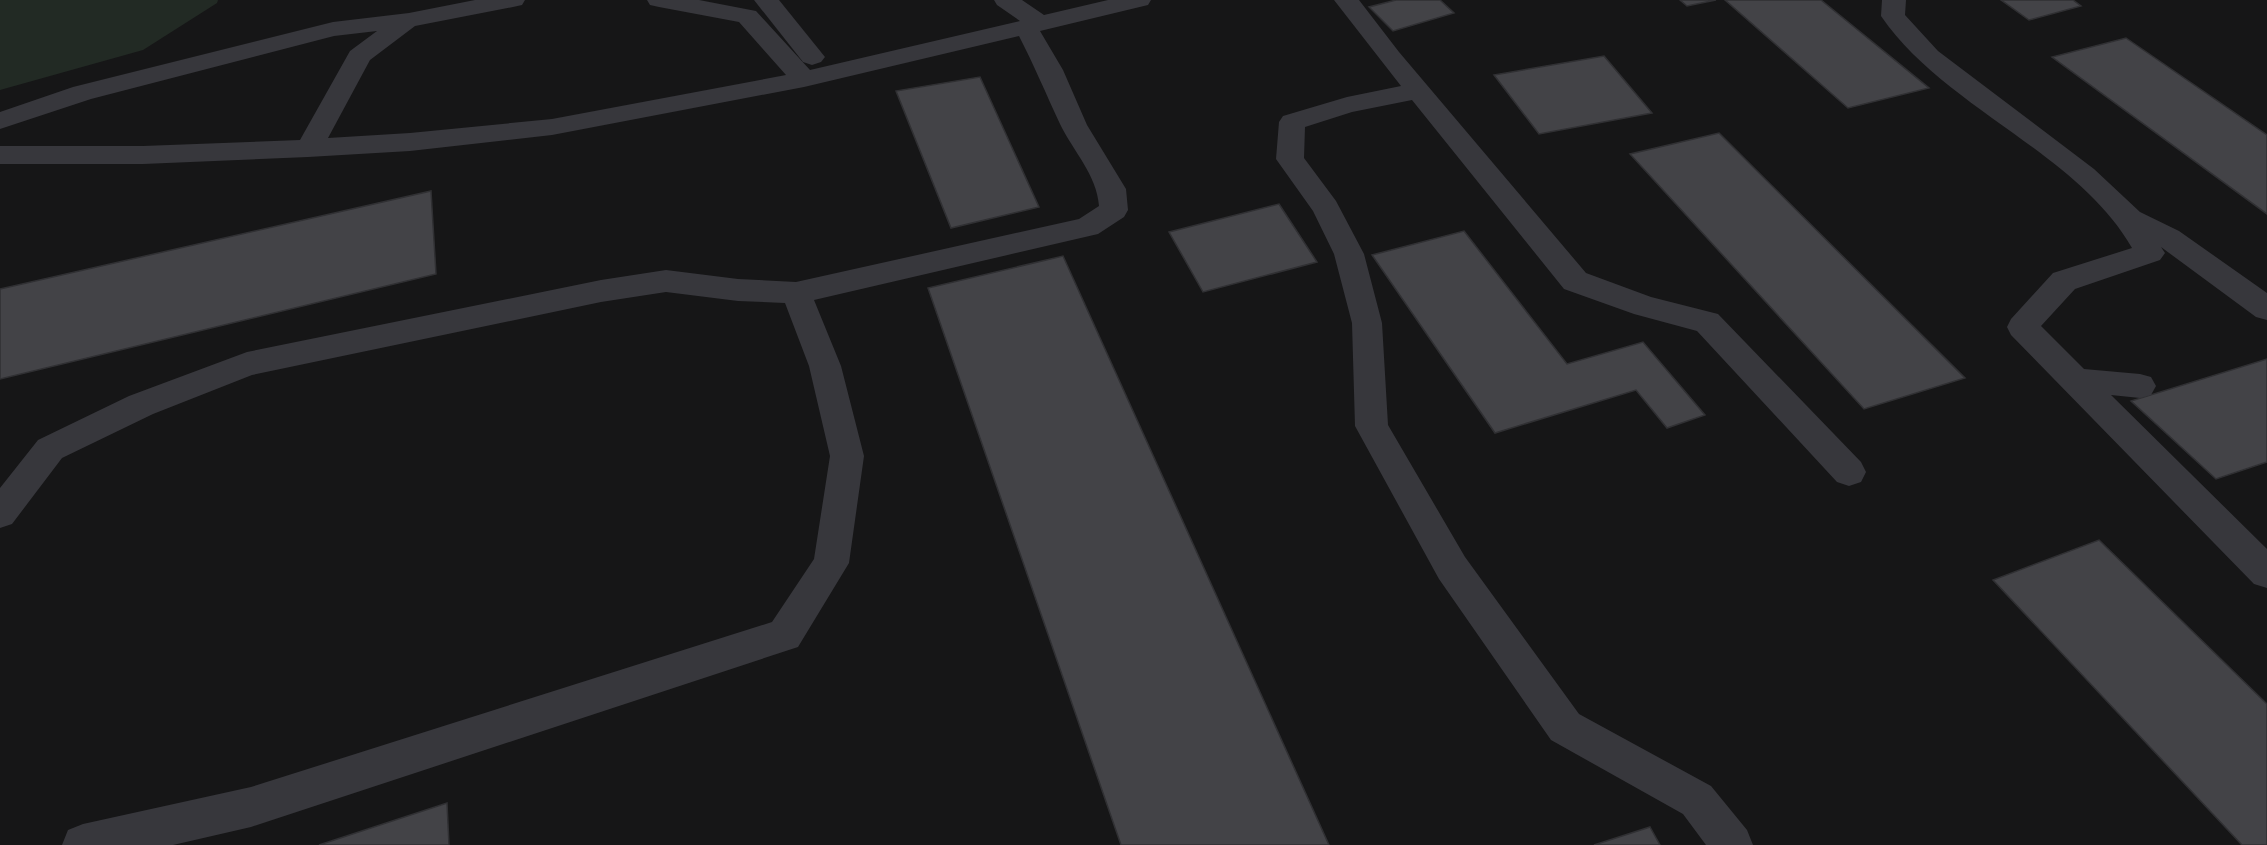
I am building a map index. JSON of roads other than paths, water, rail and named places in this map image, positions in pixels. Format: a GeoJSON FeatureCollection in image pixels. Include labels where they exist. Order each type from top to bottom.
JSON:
{"type":"FeatureCollection","features":[{"type":"Feature","properties":{"kind":"street"},"geometry":{"type":"LineString","coordinates":[[0,121],[82,93],[333,29],[409,21],[513,0]]}},
{"type":"Feature","properties":{"kind":"street"},"geometry":{"type":"LineString","coordinates":[[660,0],[747,16],[814,76]]}},
{"type":"Feature","properties":{"kind":"street"},"geometry":{"type":"LineString","coordinates":[[766,0],[814,76]]}},
{"type":"Feature","properties":{"kind":"street"},"geometry":{"type":"LineString","coordinates":[[0,514],[50,449],[141,405],[247,364],[602,291],[666,281],[738,290],[796,293],[1088,227],[1114,210],[1112,189],[1074,125],[1033,25],[1006,0]]}},
{"type":"Feature","properties":{"kind":"street"},"geometry":{"type":"LineString","coordinates":[[0,155],[143,155],[308,148],[410,142],[552,127],[814,76],[1139,0]]}},
{"type":"Feature","properties":{"kind":"street"},"geometry":{"type":"LineString","coordinates":[[1346,0],[1418,92],[1575,281],[1644,306],[1707,322],[1849,472]]}},
{"type":"Feature","properties":{"kind":"street"},"geometry":{"type":"LineString","coordinates":[[1894,0],[1893,16],[1929,56],[2085,175],[2130,219],[2150,253],[2064,281],[2022,327],[2267,573]]}},
{"type":"Feature","properties":{"kind":"street"},"geometry":{"type":"LineString","coordinates":[[308,148],[330,113],[359,56],[409,21]]}},
{"type":"Feature","properties":{"kind":"street"},"geometry":{"type":"LineString","coordinates":[[1418,92],[1347,105],[1292,122],[1290,159],[1326,208],[1348,254],[1366,323],[1372,426],[1452,568],[1565,727],[1697,800],[1732,845]]}},
{"type":"Feature","properties":{"kind":"street"},"geometry":{"type":"LineString","coordinates":[[2130,219],[2169,238],[2267,309]]}},
{"type":"Feature","properties":{"kind":"street"},"geometry":{"type":"LineString","coordinates":[[83,845],[251,807],[785,635],[831,563],[847,456],[825,366],[796,293]]}},
{"type":"Feature","properties":{"kind":"street"},"geometry":{"type":"LineString","coordinates":[[2075,380],[2140,386]]}}]}
